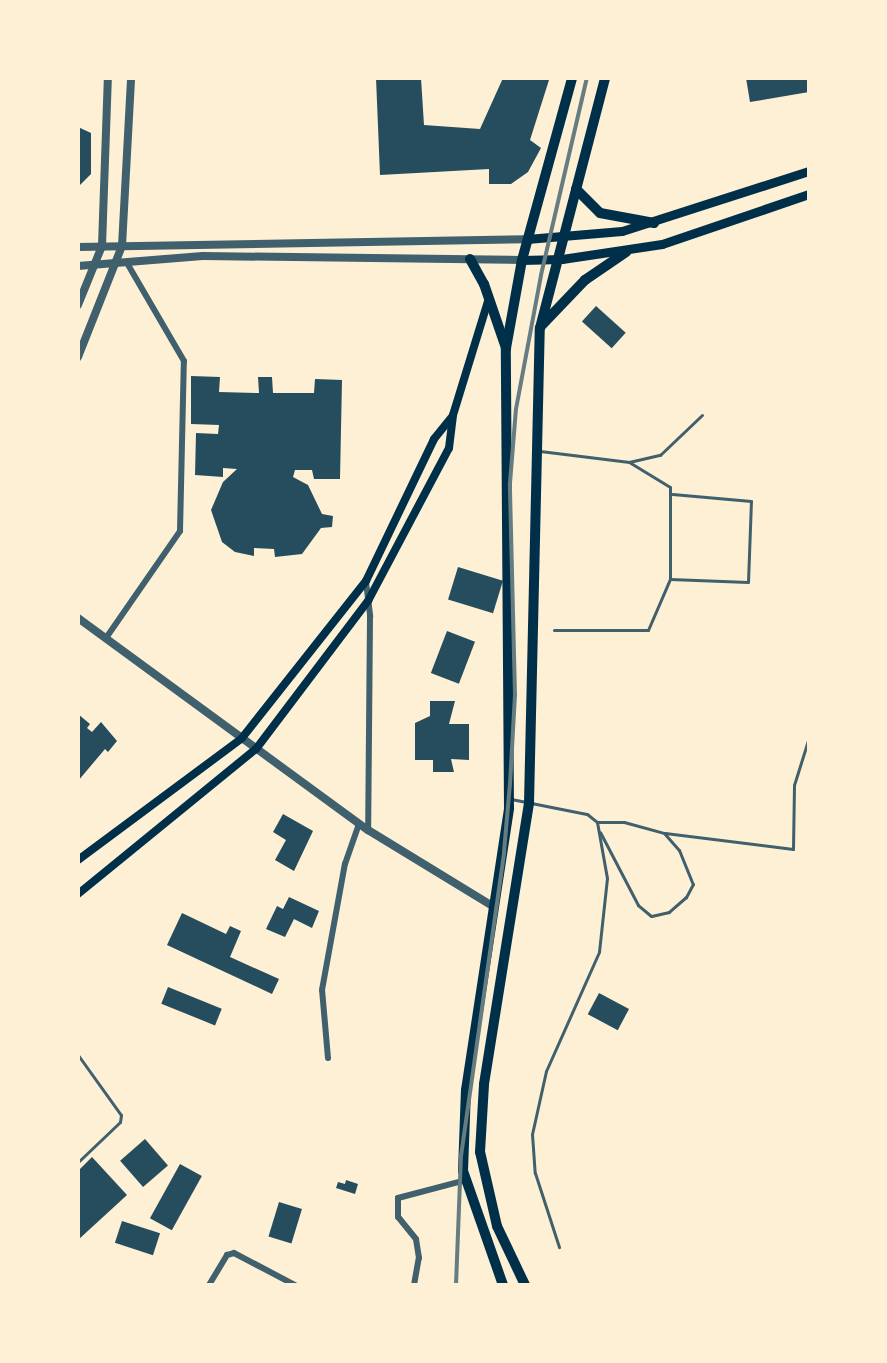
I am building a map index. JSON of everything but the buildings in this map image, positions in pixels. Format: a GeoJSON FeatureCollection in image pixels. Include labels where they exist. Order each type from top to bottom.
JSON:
{"type":"FeatureCollection","features":[{"type":"Feature","properties":{"kind":"highway"},"geometry":{"type":"LineString","coordinates":[[503,1285],[463,1171],[466,1090],[509,799],[506,348],[527,239],[572,78]]}},
{"type":"Feature","properties":{"kind":"highway"},"geometry":{"type":"LineString","coordinates":[[525,1285],[497,1226],[480,1152],[484,1084],[529,803],[540,328],[605,78]]}},
{"type":"Feature","properties":{"kind":"highway"},"geometry":{"type":"LineString","coordinates":[[576,189],[600,213],[654,223]]}},
{"type":"Feature","properties":{"kind":"highway"},"geometry":{"type":"LineString","coordinates":[[540,328],[585,280],[626,252]]}},
{"type":"Feature","properties":{"kind":"highway"},"geometry":{"type":"LineString","coordinates":[[470,259],[489,298],[506,348]]}},
{"type":"Feature","properties":{"kind":"main road"},"geometry":{"type":"LineString","coordinates":[[527,239],[622,231],[654,223],[809,171]]}},
{"type":"Feature","properties":{"kind":"main road"},"geometry":{"type":"LineString","coordinates":[[522,260],[556,260],[626,252],[662,243],[809,194]]}},
{"type":"Feature","properties":{"kind":"main road"},"geometry":{"type":"LineString","coordinates":[[78,894],[256,749],[368,601],[449,447],[453,415],[489,298]]}},
{"type":"Feature","properties":{"kind":"main road"},"geometry":{"type":"LineString","coordinates":[[78,860],[242,738],[366,581],[434,439],[453,415]]}},
{"type":"Feature","properties":{"kind":"street"},"geometry":{"type":"LineString","coordinates":[[78,305],[102,246],[108,78]]}},
{"type":"Feature","properties":{"kind":"street"},"geometry":{"type":"LineString","coordinates":[[78,357],[122,246],[131,78]]}},
{"type":"Feature","properties":{"kind":"street"},"geometry":{"type":"LineString","coordinates":[[78,247],[527,239]]}},
{"type":"Feature","properties":{"kind":"street"},"geometry":{"type":"LineString","coordinates":[[78,266],[203,256],[522,260]]}},
{"type":"Feature","properties":{"kind":"street"},"geometry":{"type":"LineString","coordinates":[[106,638],[180,531],[184,361],[127,263]]}},
{"type":"Feature","properties":{"kind":"street"},"geometry":{"type":"LineString","coordinates":[[366,581],[368,601],[368,831]]}},
{"type":"Feature","properties":{"kind":"street"},"geometry":{"type":"LineString","coordinates":[[78,618],[368,831],[494,907]]}},
{"type":"Feature","properties":{"kind":"street"},"geometry":{"type":"LineString","coordinates":[[328,1059],[322,990],[345,864],[359,824]]}},
{"type":"Feature","properties":{"kind":"street"},"geometry":{"type":"LineString","coordinates":[[414,1285],[419,1258],[416,1239],[398,1218],[395,1208],[398,1198],[466,1180]]}},
{"type":"Feature","properties":{"kind":"street"},"geometry":{"type":"LineString","coordinates":[[209,1285],[227,1255],[234,1253],[295,1285]]}},
{"type":"Feature","properties":{"kind":"lane"},"geometry":{"type":"LineString","coordinates":[[536,451],[629,462],[660,455],[702,416]]}},
{"type":"Feature","properties":{"kind":"lane"},"geometry":{"type":"LineString","coordinates":[[554,630],[648,630],[670,579],[672,494],[670,487],[629,462]]}},
{"type":"Feature","properties":{"kind":"lane"},"geometry":{"type":"LineString","coordinates":[[670,579],[748,582],[752,501],[672,494]]}},
{"type":"Feature","properties":{"kind":"lane"},"geometry":{"type":"LineString","coordinates":[[509,799],[587,814],[597,822],[624,822],[664,833],[793,849],[794,785],[809,736]]}},
{"type":"Feature","properties":{"kind":"lane"},"geometry":{"type":"LineString","coordinates":[[559,1247],[535,1173],[532,1134],[546,1071],[596,964],[604,929],[607,878],[597,822]]}},
{"type":"Feature","properties":{"kind":"lane"},"geometry":{"type":"LineString","coordinates":[[598,828],[638,905],[651,916],[669,912],[686,897],[693,884],[679,850],[664,833]]}},
{"type":"Feature","properties":{"kind":"lane"},"geometry":{"type":"LineString","coordinates":[[78,1055],[121,1115],[120,1122],[78,1162]]}},
{"type":"Feature","properties":{"kind":"railway"},"geometry":{"type":"LineString","coordinates":[[456,1285],[461,1156],[504,852],[510,784],[515,695],[510,483],[516,409],[541,275],[587,78]]}}]}
